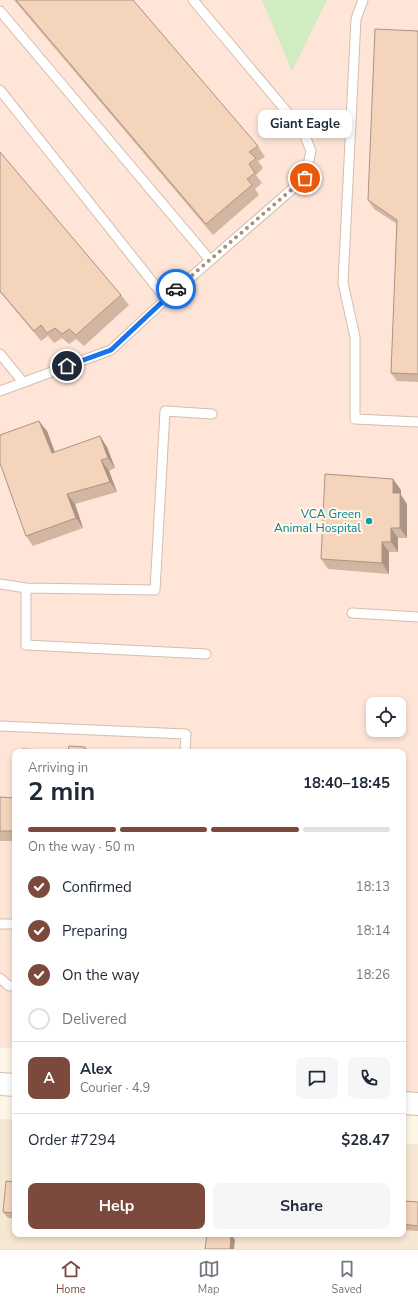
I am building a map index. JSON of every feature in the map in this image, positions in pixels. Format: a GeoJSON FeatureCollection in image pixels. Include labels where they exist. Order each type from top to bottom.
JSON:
{"type":"FeatureCollection","features":[{"type":"Feature","properties":{"kind":"street"},"geometry":{"type":"LineString","coordinates":[[0,1084],[12,1085]]}},
{"type":"Feature","properties":{"kind":"street"},"geometry":{"type":"LineString","coordinates":[[406,1103],[418,1104]]}},
{"type":"Feature","properties":{"kind":"lane"},"geometry":{"type":"LineString","coordinates":[[0,391],[111,350],[166,299],[305,178],[311,151],[303,131],[193,0]]}},
{"type":"Feature","properties":{"kind":"lane"},"geometry":{"type":"LineString","coordinates":[[363,0],[356,19],[343,283],[354,337],[354,419],[418,422]]}},
{"type":"Feature","properties":{"kind":"lane"},"geometry":{"type":"LineString","coordinates":[[0,11],[210,260]]}},
{"type":"Feature","properties":{"kind":"lane"},"geometry":{"type":"LineString","coordinates":[[0,90],[166,299]]}},
{"type":"Feature","properties":{"kind":"lane"},"geometry":{"type":"LineString","coordinates":[[0,354],[23,382]]}},
{"type":"Feature","properties":{"kind":"lane"},"geometry":{"type":"LineString","coordinates":[[0,584],[26,588],[154,590],[165,411],[212,414]]}},
{"type":"Feature","properties":{"kind":"lane"},"geometry":{"type":"LineString","coordinates":[[26,588],[26,645],[206,654]]}},
{"type":"Feature","properties":{"kind":"lane"},"geometry":{"type":"LineString","coordinates":[[352,613],[418,617]]}},
{"type":"Feature","properties":{"kind":"lane"},"geometry":{"type":"LineString","coordinates":[[0,726],[186,734],[185,749]]}},
{"type":"Feature","properties":{"kind":"lane"},"geometry":{"type":"LineString","coordinates":[[0,924],[12,924]]}},
{"type":"Feature","properties":{"kind":"lane"},"geometry":{"type":"LineString","coordinates":[[0,978],[9,986],[12,986]]}},
{"type":"Feature","properties":{"kind":"shaded area"},"geometry":{"type":"Polygon","coordinates":[[[0,0],[418,0],[418,1104],[406,1103],[406,749],[12,749],[12,1048],[0,1048],[0,0]]]}},
{"type":"Feature","properties":{"kind":"shaded area"},"geometry":{"type":"Polygon","coordinates":[[[0,1119],[12,1120],[12,1237],[406,1237],[406,1144],[418,1144],[418,1249],[0,1249],[0,1119]]]}},
{"type":"Feature","properties":{"kind":"green space"},"geometry":{"type":"Polygon","coordinates":[[[262,0],[327,0],[292,71],[262,0]]]}},
{"type":"Feature","properties":{"kind":"building"},"geometry":{"type":"Polygon","coordinates":[[[16,0],[133,0],[258,146],[249,152],[256,158],[249,164],[255,173],[247,179],[252,185],[206,224],[16,0]]]}},
{"type":"Feature","properties":{"kind":"building"},"geometry":{"type":"Polygon","coordinates":[[[375,29],[418,31],[418,374],[391,373],[397,220],[368,200],[375,29]]]}},
{"type":"Feature","properties":{"kind":"building"},"geometry":{"type":"Polygon","coordinates":[[[0,152],[121,295],[76,335],[69,329],[62,334],[55,328],[47,333],[41,325],[34,331],[0,291],[0,152]]]}},
{"type":"Feature","properties":{"kind":"building"},"geometry":{"type":"Polygon","coordinates":[[[39,421],[52,453],[100,436],[108,458],[101,460],[110,482],[67,494],[76,518],[26,536],[0,463],[0,435],[39,421]]]}},
{"type":"Feature","properties":{"kind":"building","name":"VCA Green Animal Hospital"},"geometry":{"type":"Polygon","coordinates":[[[325,474],[393,479],[393,493],[400,493],[400,528],[391,528],[391,542],[382,542],[382,563],[321,559],[325,474]]]}},
{"type":"Feature","properties":{"kind":"building"},"geometry":{"type":"Polygon","coordinates":[[[69,746],[85,747],[85,749],[68,749],[69,746]]]}},
{"type":"Feature","properties":{"kind":"building"},"geometry":{"type":"Polygon","coordinates":[[[0,797],[12,798],[12,831],[0,831],[0,797]]]}},
{"type":"Feature","properties":{"kind":"building"},"geometry":{"type":"Polygon","coordinates":[[[6,1181],[12,1182],[12,1213],[3,1212],[6,1181]]]}},
{"type":"Feature","properties":{"kind":"building"},"geometry":{"type":"Polygon","coordinates":[[[406,1201],[418,1202],[418,1226],[406,1224],[406,1201]]]}},
{"type":"Feature","properties":{"kind":"building"},"geometry":{"type":"Polygon","coordinates":[[[207,1237],[231,1237],[230,1249],[205,1249],[207,1237]]]}},
{"type":"Feature","properties":{"kind":"way so far"},"geometry":{"type":"LineString","coordinates":[[176,289],[305,178]]}},
{"type":"Feature","properties":{"kind":"place","name":"Giant Eagle"},"geometry":{"type":"Point","coordinates":[305,178]}},
{"type":"Feature","properties":{"kind":"place","name":"VCA Green Animal Hospital"},"geometry":{"type":"Point","coordinates":[369,521]}},
{"type":"Feature","properties":{"kind":"route"},"geometry":{"type":"LineString","coordinates":[[67,366],[111,350],[176,289]]}}]}
